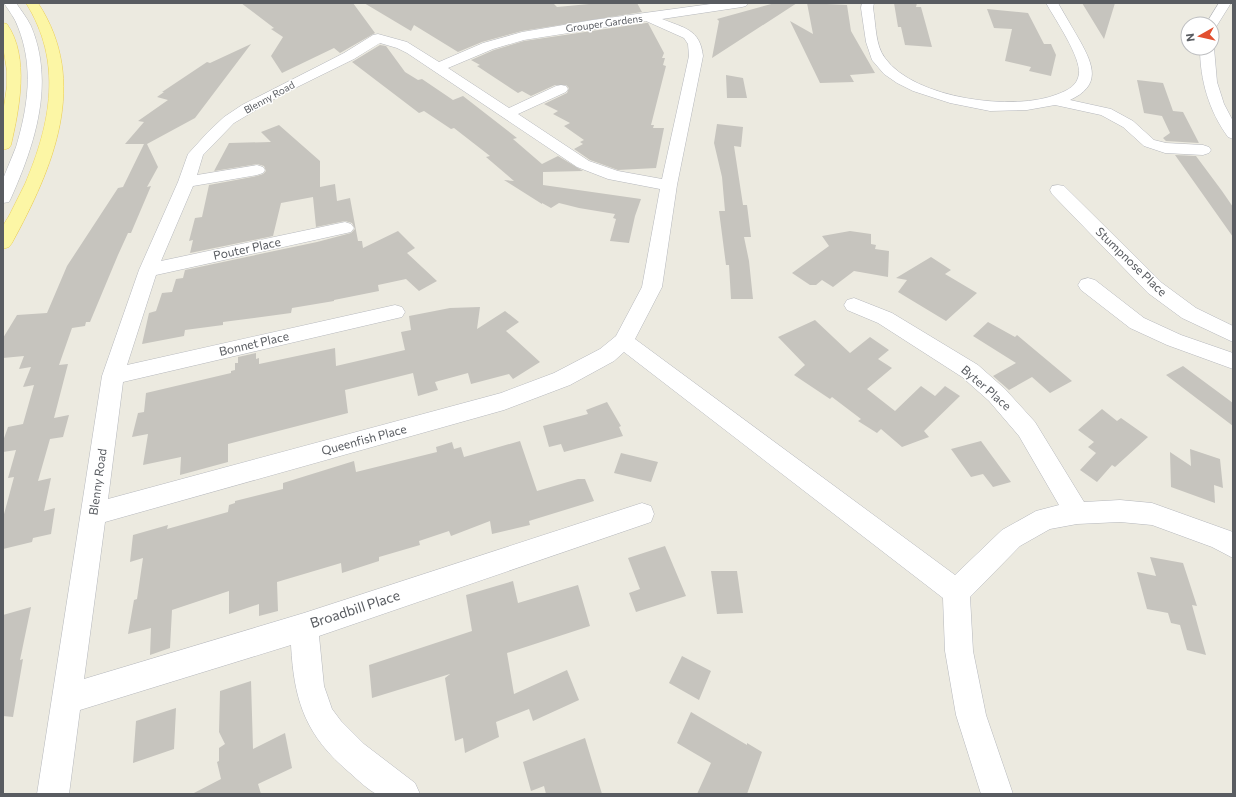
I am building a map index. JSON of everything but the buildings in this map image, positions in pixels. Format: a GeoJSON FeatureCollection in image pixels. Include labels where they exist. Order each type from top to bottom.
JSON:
{"type":"FeatureCollection","features":[{"type":"Feature","properties":{"kind":"main road"},"geometry":{"type":"LineString","coordinates":[[3,243],[34,180],[43,155],[54,114],[57,72],[52,46],[39,14],[32,3]]}},
{"type":"Feature","properties":{"kind":"main road"},"geometry":{"type":"LineString","coordinates":[[3,27],[10,42],[15,79],[14,99],[3,145]]}},
{"type":"Feature","properties":{"kind":"street"},"geometry":{"type":"LineString","coordinates":[[3,198],[17,166],[29,129],[34,105],[35,84],[34,58],[29,36],[19,15],[10,3]]}},
{"type":"Feature","properties":{"kind":"street"},"geometry":{"type":"LineString","coordinates":[[647,17],[742,3]]}},
{"type":"Feature","properties":{"kind":"street"},"geometry":{"type":"LineString","coordinates":[[868,3],[867,8],[875,54],[880,62],[892,72],[918,88],[948,98],[976,104],[1003,107],[1033,105],[1056,101],[1075,92],[1084,84],[1086,69],[1079,52],[1052,3]]}},
{"type":"Feature","properties":{"kind":"street"},"geometry":{"type":"LineString","coordinates":[[1217,16],[1225,3]]}},
{"type":"Feature","properties":{"kind":"street","name":"Grouper Gardens"},"geometry":{"type":"LineString","coordinates":[[439,67],[483,48],[522,36],[647,17],[688,34],[693,39],[696,48],[696,56],[669,185],[652,287],[624,341]]}},
{"type":"Feature","properties":{"kind":"street","name":"Blenny Road"},"geometry":{"type":"LineString","coordinates":[[53,794],[113,376],[148,270],[186,182],[196,154],[212,134],[229,120],[276,92],[349,56],[378,38],[402,45],[439,67]]}},
{"type":"Feature","properties":{"kind":"street"},"geometry":{"type":"LineString","coordinates":[[1206,56],[1211,84],[1218,106],[1233,134]]}},
{"type":"Feature","properties":{"kind":"street"},"geometry":{"type":"LineString","coordinates":[[439,67],[572,158],[593,169],[614,176],[669,185]]}},
{"type":"Feature","properties":{"kind":"street"},"geometry":{"type":"LineString","coordinates":[[507,114],[561,89]]}},
{"type":"Feature","properties":{"kind":"street"},"geometry":{"type":"LineString","coordinates":[[1056,101],[1106,112],[1128,124],[1149,143],[1166,148],[1203,150]]}},
{"type":"Feature","properties":{"kind":"street"},"geometry":{"type":"LineString","coordinates":[[186,182],[257,170]]}},
{"type":"Feature","properties":{"kind":"street","name":"Stumpnose Place"},"geometry":{"type":"LineString","coordinates":[[1058,190],[1155,288],[1189,313],[1233,335]]}},
{"type":"Feature","properties":{"kind":"street","name":"Pouter Place"},"geometry":{"type":"LineString","coordinates":[[148,270],[345,228]]}},
{"type":"Feature","properties":{"kind":"street"},"geometry":{"type":"LineString","coordinates":[[1088,285],[1137,323],[1174,340],[1233,361]]}},
{"type":"Feature","properties":{"kind":"street","name":"Byter Place"},"geometry":{"type":"LineString","coordinates":[[854,304],[885,318],[970,371],[997,395],[1027,429],[1078,512]]}},
{"type":"Feature","properties":{"kind":"street","name":"Bonnet Place"},"geometry":{"type":"LineString","coordinates":[[113,376],[395,312]]}},
{"type":"Feature","properties":{"kind":"street"},"geometry":{"type":"LineString","coordinates":[[624,341],[956,592]]}},
{"type":"Feature","properties":{"kind":"street","name":"Queenfish Place"},"geometry":{"type":"LineString","coordinates":[[93,514],[504,401],[562,379],[607,355],[624,341]]}},
{"type":"Feature","properties":{"kind":"street"},"geometry":{"type":"LineString","coordinates":[[997,794],[971,715],[959,651],[956,592],[1011,538],[1045,519],[1078,512],[1120,511],[1152,514],[1220,538],[1233,546]]}},
{"type":"Feature","properties":{"kind":"street","name":"Broadbill Place"},"geometry":{"type":"LineString","coordinates":[[66,699],[304,626],[642,514]]}},
{"type":"Feature","properties":{"kind":"street"},"geometry":{"type":"LineString","coordinates":[[304,626],[309,682],[315,704],[323,722],[338,742],[404,794]]}}]}
